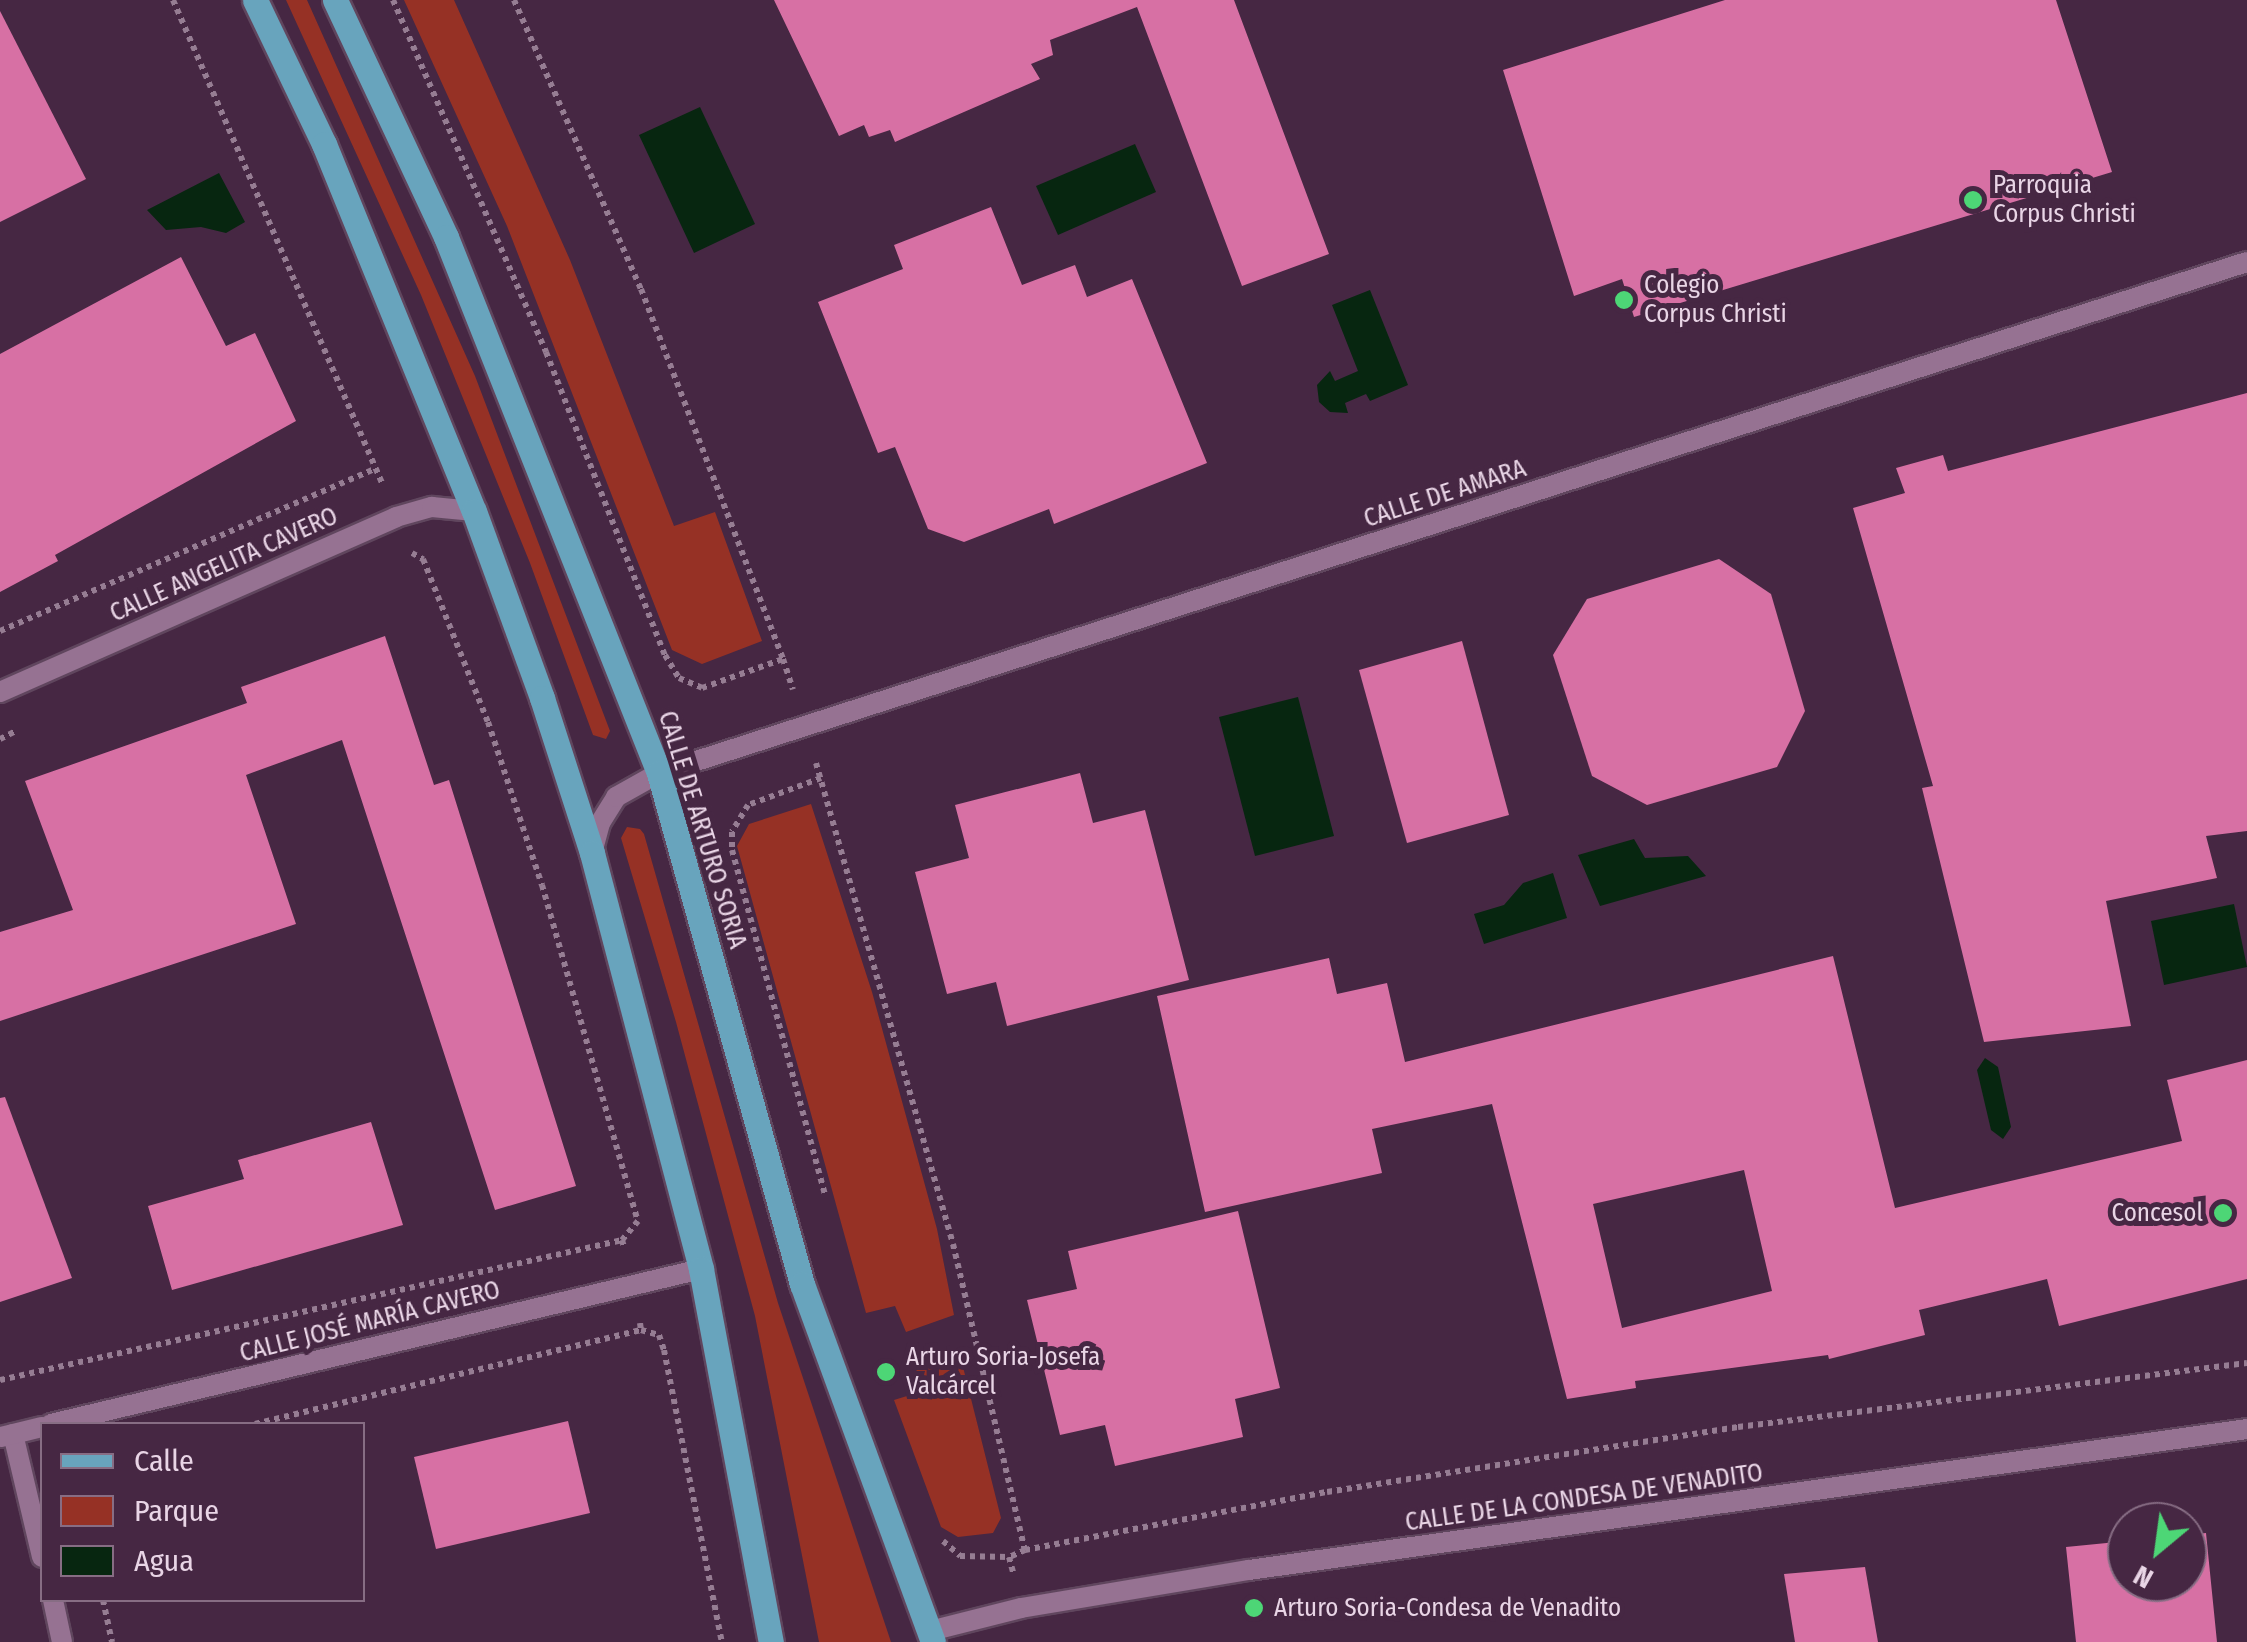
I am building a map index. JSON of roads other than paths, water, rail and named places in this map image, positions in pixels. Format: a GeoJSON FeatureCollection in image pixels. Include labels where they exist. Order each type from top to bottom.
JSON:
{"type":"FeatureCollection","features":[{"type":"Feature","properties":{"kind":"main road"},"geometry":{"type":"LineString","coordinates":[[254,0],[324,144],[474,511],[542,698],[592,853],[701,1269],[771,1642]]}},
{"type":"Feature","properties":{"kind":"main road","name":"CALLE DE ARTURO SORIA"},"geometry":{"type":"LineString","coordinates":[[335,0],[446,236],[659,773],[802,1284],[932,1637]]}},
{"type":"Feature","properties":{"kind":"street","name":"CALLE DE AMARA"},"geometry":{"type":"LineString","coordinates":[[592,853],[600,823],[616,797],[659,773],[2247,262]]}},
{"type":"Feature","properties":{"kind":"street","name":"CALLE ANGELITA CAVERO"},"geometry":{"type":"LineString","coordinates":[[0,692],[396,517],[432,507],[474,511]]}},
{"type":"Feature","properties":{"kind":"street","name":"CALLE JOSÉ MARÍA CAVERO"},"geometry":{"type":"LineString","coordinates":[[59,1422],[701,1269]]}},
{"type":"Feature","properties":{"kind":"street"},"geometry":{"type":"LineString","coordinates":[[40,1427],[6,1435],[40,1549]]}},
{"type":"Feature","properties":{"kind":"street","name":"CALLE DE LA CONDESA DE VENADITO"},"geometry":{"type":"LineString","coordinates":[[932,1637],[1021,1608],[1249,1570],[2247,1428]]}},
{"type":"Feature","properties":{"kind":"street"},"geometry":{"type":"LineString","coordinates":[[52,1602],[62,1642]]}},
{"type":"Feature","properties":{"kind":"water"},"geometry":{"type":"Polygon","coordinates":[[[700,107],[755,224],[694,253],[639,135],[700,107]]]}},
{"type":"Feature","properties":{"kind":"water"},"geometry":{"type":"Polygon","coordinates":[[[1135,144],[1156,192],[1058,235],[1036,186],[1135,144]]]}},
{"type":"Feature","properties":{"kind":"water"},"geometry":{"type":"Polygon","coordinates":[[[219,173],[245,222],[226,233],[201,227],[166,230],[147,210],[219,173]]]}},
{"type":"Feature","properties":{"kind":"water"},"geometry":{"type":"Polygon","coordinates":[[[1370,290],[1408,385],[1370,401],[1366,394],[1345,403],[1348,413],[1330,412],[1319,402],[1317,385],[1330,371],[1335,381],[1358,371],[1332,305],[1370,290]]]}},
{"type":"Feature","properties":{"kind":"water"},"geometry":{"type":"Polygon","coordinates":[[[1298,697],[1334,836],[1255,856],[1219,717],[1298,697]]]}},
{"type":"Feature","properties":{"kind":"water"},"geometry":{"type":"Polygon","coordinates":[[[1634,839],[1645,858],[1688,856],[1706,876],[1600,906],[1578,855],[1634,839]]]}},
{"type":"Feature","properties":{"kind":"water"},"geometry":{"type":"Polygon","coordinates":[[[1553,873],[1567,918],[1484,944],[1474,914],[1504,905],[1523,883],[1553,873]]]}},
{"type":"Feature","properties":{"kind":"water"},"geometry":{"type":"Polygon","coordinates":[[[2234,904],[2247,967],[2164,985],[2151,921],[2234,904]]]}},
{"type":"Feature","properties":{"kind":"water"},"geometry":{"type":"Polygon","coordinates":[[[1985,1058],[1998,1067],[2011,1127],[2003,1139],[1991,1130],[1977,1070],[1985,1058]]]}},
{"type":"Feature","properties":{"kind":"place","name":"Parroquia Corpus Christi"},"geometry":{"type":"Point","coordinates":[1973,200]}},
{"type":"Feature","properties":{"kind":"place","name":"Colegio Corpus Christi"},"geometry":{"type":"Point","coordinates":[1624,300]}},
{"type":"Feature","properties":{"kind":"place","name":"Concesol"},"geometry":{"type":"Point","coordinates":[2223,1213]}},
{"type":"Feature","properties":{"kind":"place","name":"Arturo Soria-Josefa Valcárcel"},"geometry":{"type":"Point","coordinates":[886,1372]}},
{"type":"Feature","properties":{"kind":"place","name":"Arturo Soria-Condesa de Venadito"},"geometry":{"type":"Point","coordinates":[1254,1608]}}]}
